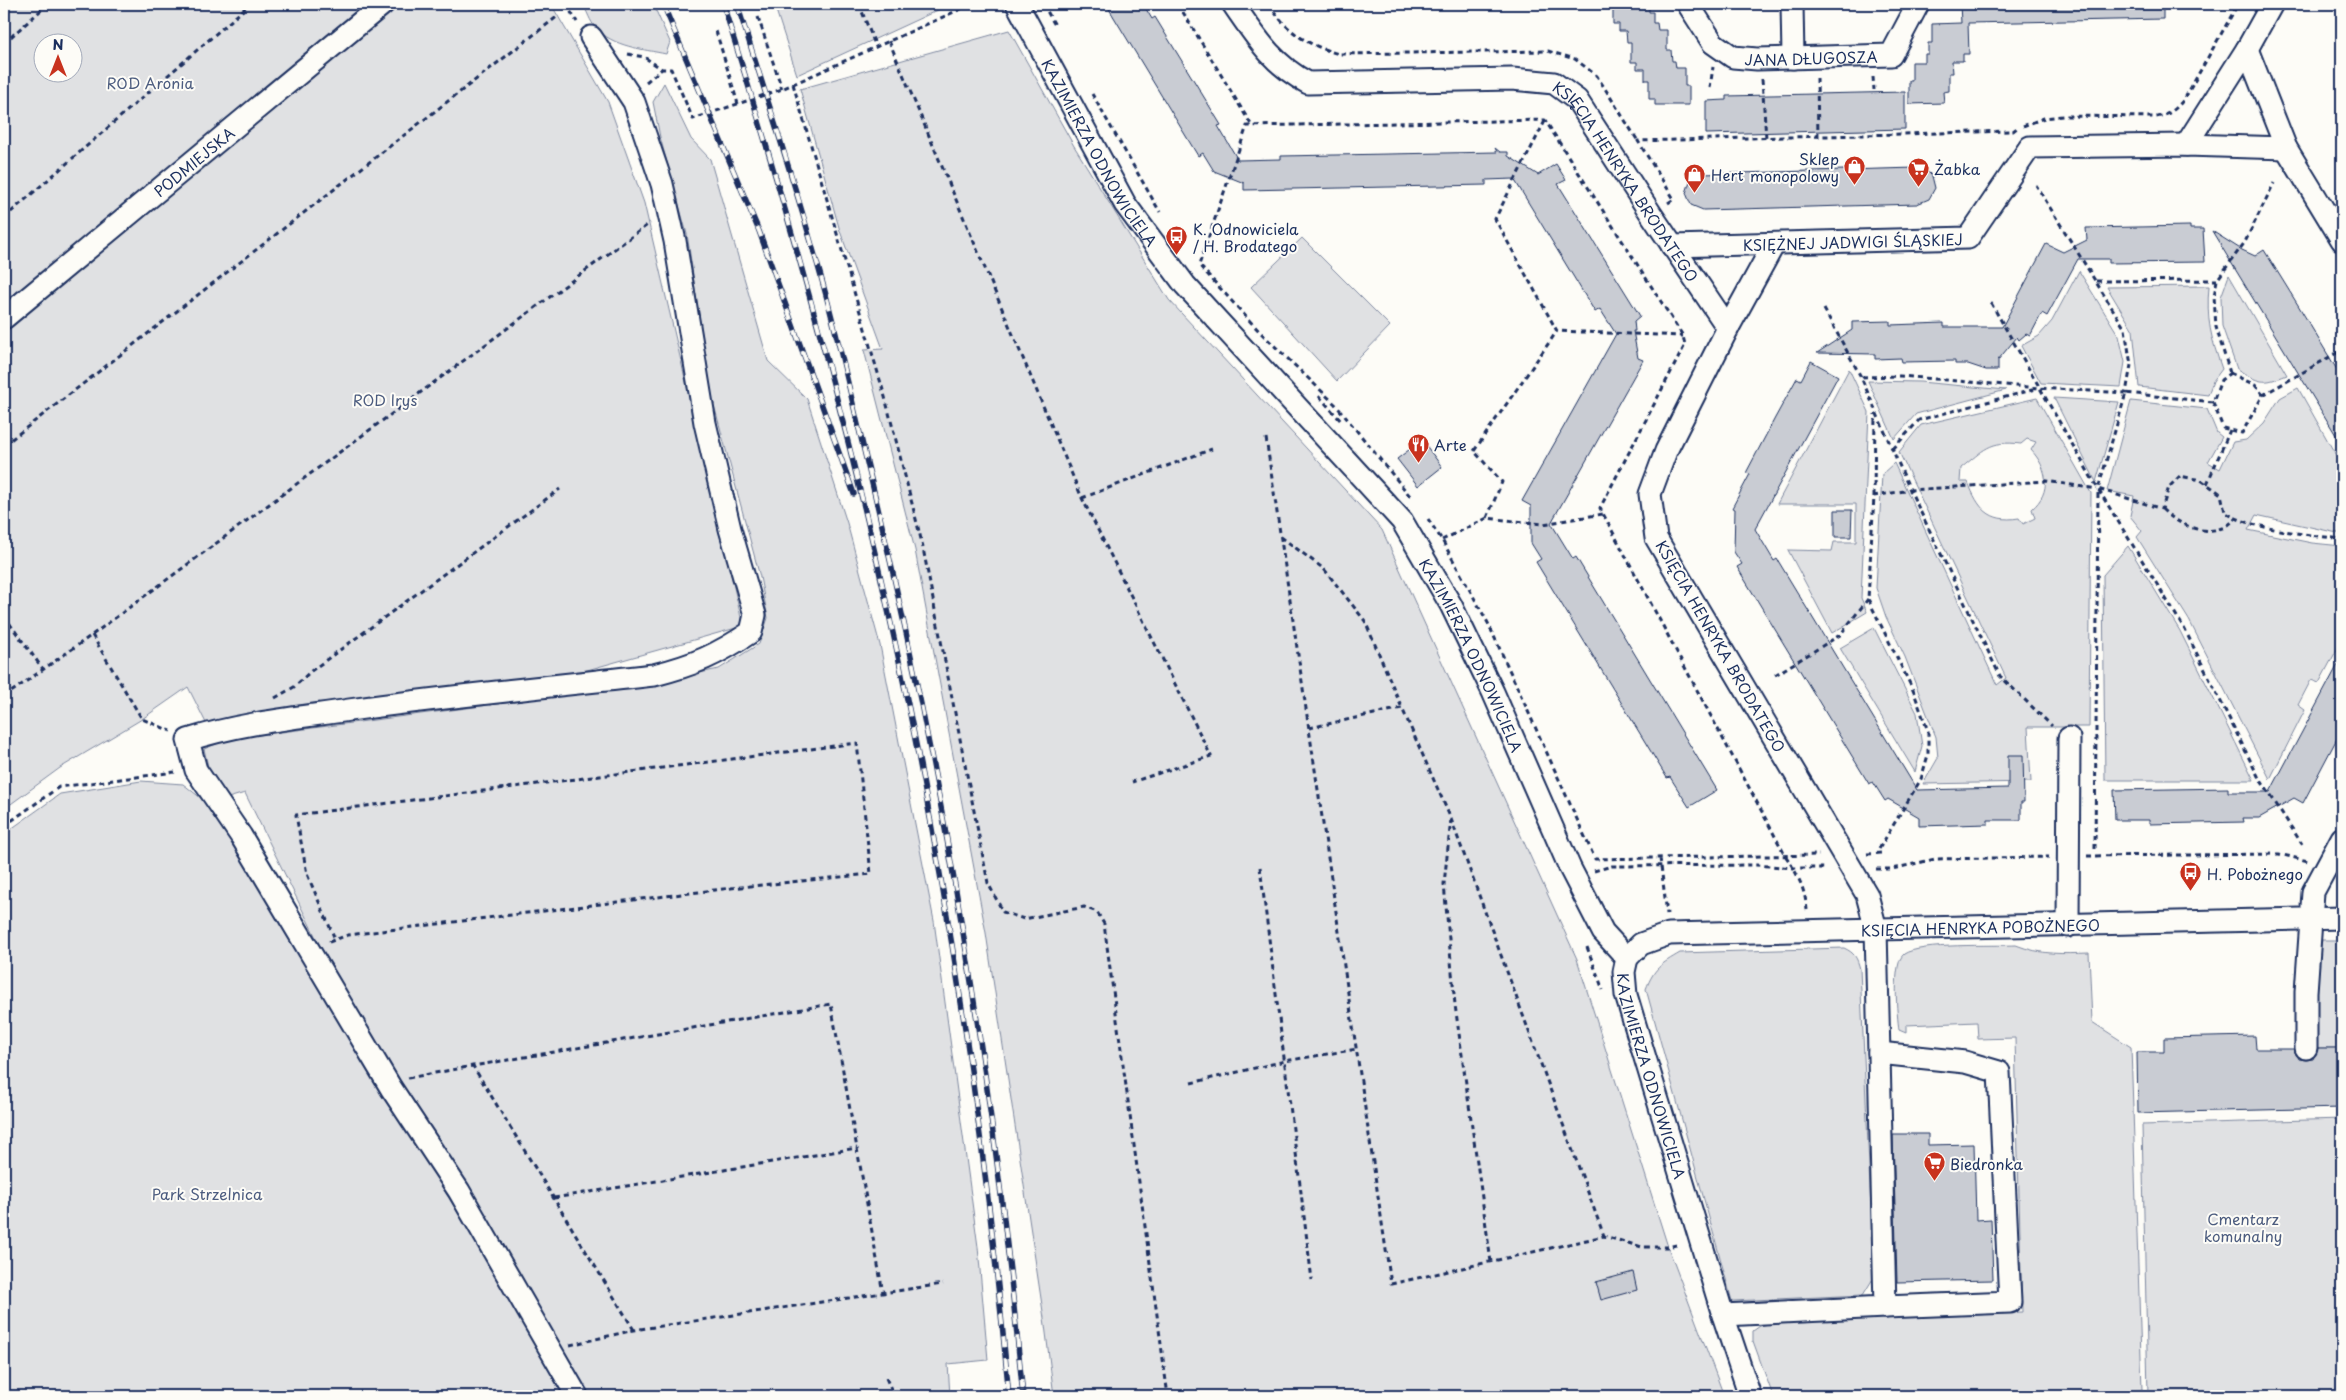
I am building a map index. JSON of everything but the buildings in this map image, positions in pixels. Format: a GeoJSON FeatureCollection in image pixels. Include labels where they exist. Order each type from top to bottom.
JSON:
{"type":"FeatureCollection","features":[{"type":"Feature","properties":{"kind":"street","name":"PODMIEJSKA"},"geometry":{"type":"LineString","coordinates":[[4,318],[383,4]]}},
{"type":"Feature","properties":{"kind":"street","name":"KAZIMIERZA ODNOWICIELA"},"geometry":{"type":"LineString","coordinates":[[1017,4],[1125,204],[1185,285],[1402,520],[1451,605],[1493,692],[1570,868],[1603,932],[1627,958],[1624,972],[1626,995],[1723,1315],[1750,1396]]}},
{"type":"Feature","properties":{"kind":"street","name":"KSIĘCIA HENRYKA BRODATEGO"},"geometry":{"type":"LineString","coordinates":[[1234,4],[1262,48],[1289,73],[1308,83],[1512,79],[1554,83],[1577,100],[1650,214],[1728,328]]}},
{"type":"Feature","properties":{"kind":"street"},"geometry":{"type":"LineString","coordinates":[[1688,4],[1723,61]]}},
{"type":"Feature","properties":{"kind":"street"},"geometry":{"type":"LineString","coordinates":[[1792,4],[1793,58]]}},
{"type":"Feature","properties":{"kind":"street","name":"JANA DŁUGOSZA"},"geometry":{"type":"LineString","coordinates":[[1723,61],[1891,55],[1918,4]]}},
{"type":"Feature","properties":{"kind":"street"},"geometry":{"type":"LineString","coordinates":[[2186,145],[2247,49],[2272,4]]}},
{"type":"Feature","properties":{"kind":"street"},"geometry":{"type":"LineString","coordinates":[[577,1396],[459,1191],[387,1081],[241,836],[196,770],[188,740],[212,732],[276,720],[387,705],[654,675],[688,666],[721,652],[751,632],[755,615],[730,529],[705,423],[675,241],[662,184],[634,102],[591,37]]}},
{"type":"Feature","properties":{"kind":"street"},"geometry":{"type":"LineString","coordinates":[[2247,49],[2286,148],[2342,240]]}},
{"type":"Feature","properties":{"kind":"street","name":"KSIĘŻNEJ JADWIGI ŚLĄSKIEJ"},"geometry":{"type":"LineString","coordinates":[[1672,246],[1968,238],[2030,147],[2186,145],[2286,148]]}},
{"type":"Feature","properties":{"kind":"street","name":"KSIĘCIA HENRYKA BRODATEGO"},"geometry":{"type":"LineString","coordinates":[[1774,244],[1728,328],[1666,451],[1650,494],[1656,538],[1867,895],[1876,929],[1885,1307]]}},
{"type":"Feature","properties":{"kind":"street"},"geometry":{"type":"LineString","coordinates":[[2068,926],[2069,738]]}},
{"type":"Feature","properties":{"kind":"street"},"geometry":{"type":"LineString","coordinates":[[2306,1048],[2306,992],[2313,919],[2313,892],[2342,838]]}},
{"type":"Feature","properties":{"kind":"street","name":"KSIĘCIA HENRYKA POBOŻNEGO"},"geometry":{"type":"LineString","coordinates":[[1627,958],[1641,944],[1669,934],[2342,918]]}},
{"type":"Feature","properties":{"kind":"street"},"geometry":{"type":"LineString","coordinates":[[1723,1315],[2010,1302],[1999,1072],[1965,1062],[1879,1053]]}},
{"type":"Feature","properties":{"kind":"path"},"geometry":{"type":"LineString","coordinates":[[4,43],[48,4]]}},
{"type":"Feature","properties":{"kind":"path"},"geometry":{"type":"LineString","coordinates":[[4,218],[250,4]]}},
{"type":"Feature","properties":{"kind":"path"},"geometry":{"type":"LineString","coordinates":[[859,4],[876,47]]}},
{"type":"Feature","properties":{"kind":"path"},"geometry":{"type":"LineString","coordinates":[[620,50],[644,57],[662,69],[671,69],[692,119],[782,89],[972,4]]}},
{"type":"Feature","properties":{"kind":"path"},"geometry":{"type":"LineString","coordinates":[[1043,4],[1057,30]]}},
{"type":"Feature","properties":{"kind":"path"},"geometry":{"type":"LineString","coordinates":[[1178,4],[1252,126]]}},
{"type":"Feature","properties":{"kind":"path"},"geometry":{"type":"LineString","coordinates":[[2231,4],[2234,11]]}},
{"type":"Feature","properties":{"kind":"path"},"geometry":{"type":"LineString","coordinates":[[1650,214],[1674,199],[1638,141],[2013,131],[2044,118],[2156,117],[2166,115],[2176,110],[2185,98],[2238,4]]}},
{"type":"Feature","properties":{"kind":"path"},"geometry":{"type":"LineString","coordinates":[[4,445],[558,16]]}},
{"type":"Feature","properties":{"kind":"path"},"geometry":{"type":"LineString","coordinates":[[758,17],[782,89]]}},
{"type":"Feature","properties":{"kind":"path"},"geometry":{"type":"LineString","coordinates":[[716,31],[738,104]]}},
{"type":"Feature","properties":{"kind":"path"},"geometry":{"type":"LineString","coordinates":[[889,41],[1082,498],[1211,756],[1132,782]]}},
{"type":"Feature","properties":{"kind":"path"},"geometry":{"type":"LineString","coordinates":[[1710,88],[1723,61]]}},
{"type":"Feature","properties":{"kind":"path"},"geometry":{"type":"LineString","coordinates":[[1873,71],[1874,90]]}},
{"type":"Feature","properties":{"kind":"path"},"geometry":{"type":"LineString","coordinates":[[1817,75],[1818,137]]}},
{"type":"Feature","properties":{"kind":"path"},"geometry":{"type":"LineString","coordinates":[[1762,76],[1766,138]]}},
{"type":"Feature","properties":{"kind":"path"},"geometry":{"type":"LineString","coordinates":[[793,84],[885,397],[922,542],[988,883],[1003,912],[1024,919],[1084,907],[1096,912],[1104,924],[1168,1396]]}},
{"type":"Feature","properties":{"kind":"path"},"geometry":{"type":"LineString","coordinates":[[1089,90],[1161,214]]}},
{"type":"Feature","properties":{"kind":"path"},"geometry":{"type":"LineString","coordinates":[[1199,265],[1247,126],[1545,120]]}},
{"type":"Feature","properties":{"kind":"path"},"geometry":{"type":"LineString","coordinates":[[1545,120],[1495,219],[1557,331]]}},
{"type":"Feature","properties":{"kind":"path"},"geometry":{"type":"LineString","coordinates":[[1545,120],[1684,336],[1684,346],[1600,508],[1785,855],[1800,877],[1806,898],[1808,932]]}},
{"type":"Feature","properties":{"kind":"path"},"geometry":{"type":"LineString","coordinates":[[2263,395],[2255,385],[2230,373],[2216,327],[2214,296],[2217,280],[2245,242],[2274,183]]}},
{"type":"Feature","properties":{"kind":"path"},"geometry":{"type":"LineString","coordinates":[[2036,185],[2125,329],[2131,365],[2126,393],[2098,489],[2095,849]]}},
{"type":"Feature","properties":{"kind":"path"},"geometry":{"type":"LineString","coordinates":[[4,697],[92,635],[650,224],[668,216]]}},
{"type":"Feature","properties":{"kind":"path"},"geometry":{"type":"LineString","coordinates":[[1193,258],[1259,331],[1335,404],[1416,503]]}},
{"type":"Feature","properties":{"kind":"path"},"geometry":{"type":"LineString","coordinates":[[2095,281],[2217,280]]}},
{"type":"Feature","properties":{"kind":"path"},"geometry":{"type":"LineString","coordinates":[[1991,303],[2098,489],[2184,628],[2258,776],[2302,844]]}},
{"type":"Feature","properties":{"kind":"path"},"geometry":{"type":"LineString","coordinates":[[1824,310],[1861,376],[1910,490],[2000,676],[2050,724],[2069,738]]}},
{"type":"Feature","properties":{"kind":"path"},"geometry":{"type":"LineString","coordinates":[[1557,331],[1684,336]]}},
{"type":"Feature","properties":{"kind":"path"},"geometry":{"type":"LineString","coordinates":[[1487,518],[1502,482],[1474,451],[1557,331]]}},
{"type":"Feature","properties":{"kind":"path"},"geometry":{"type":"LineString","coordinates":[[2230,373],[2221,380],[2213,402],[2223,428],[2242,433],[2263,395],[2342,350]]}},
{"type":"Feature","properties":{"kind":"path"},"geometry":{"type":"LineString","coordinates":[[1861,376],[1900,376],[2039,388],[2126,393],[2213,402]]}},
{"type":"Feature","properties":{"kind":"path"},"geometry":{"type":"LineString","coordinates":[[1893,449],[1918,420],[2039,388]]}},
{"type":"Feature","properties":{"kind":"path"},"geometry":{"type":"LineString","coordinates":[[1318,396],[1344,424]]}},
{"type":"Feature","properties":{"kind":"path"},"geometry":{"type":"LineString","coordinates":[[1589,867],[1591,871],[1612,866],[1756,865],[1794,868],[1848,862],[1881,851],[1921,779],[1928,755],[1928,731],[1913,690],[1868,599],[1874,496],[1875,412]]}},
{"type":"Feature","properties":{"kind":"path"},"geometry":{"type":"LineString","coordinates":[[2207,484],[2230,430]]}},
{"type":"Feature","properties":{"kind":"path"},"geometry":{"type":"LineString","coordinates":[[1266,438],[1391,1284],[1604,1236],[1642,1246],[1668,1247],[1683,1243]]}},
{"type":"Feature","properties":{"kind":"path"},"geometry":{"type":"LineString","coordinates":[[1082,498],[1212,449]]}},
{"type":"Feature","properties":{"kind":"path"},"geometry":{"type":"LineString","coordinates":[[2162,509],[2169,487],[2180,476],[2201,480],[2221,494],[2225,512],[2235,520],[2312,536],[2342,539]]}},
{"type":"Feature","properties":{"kind":"path"},"geometry":{"type":"LineString","coordinates":[[1874,496],[1910,490],[2046,481],[2098,489],[2162,509],[2171,518],[2184,526],[2203,529],[2222,528],[2235,520]]}},
{"type":"Feature","properties":{"kind":"path"},"geometry":{"type":"LineString","coordinates":[[276,720],[274,699],[294,687],[311,671],[560,489]]}},
{"type":"Feature","properties":{"kind":"path"},"geometry":{"type":"LineString","coordinates":[[1442,540],[1487,518],[1544,524],[1603,514]]}},
{"type":"Feature","properties":{"kind":"path"},"geometry":{"type":"LineString","coordinates":[[1426,518],[1442,540],[1488,623],[1594,859],[1785,855],[1892,869],[1935,859],[2279,854],[2313,862],[2330,861]]}},
{"type":"Feature","properties":{"kind":"path"},"geometry":{"type":"LineString","coordinates":[[1280,537],[1324,569],[1365,621],[1451,819],[1604,1236]]}},
{"type":"Feature","properties":{"kind":"path"},"geometry":{"type":"LineString","coordinates":[[1775,675],[1840,635],[1868,599]]}},
{"type":"Feature","properties":{"kind":"path"},"geometry":{"type":"LineString","coordinates":[[4,616],[43,669]]}},
{"type":"Feature","properties":{"kind":"path"},"geometry":{"type":"LineString","coordinates":[[92,635],[142,719],[166,730],[181,733],[188,740]]}},
{"type":"Feature","properties":{"kind":"path"},"geometry":{"type":"LineString","coordinates":[[1309,728],[1402,708]]}},
{"type":"Feature","properties":{"kind":"path"},"geometry":{"type":"LineString","coordinates":[[309,948],[321,946],[348,934],[731,888],[871,874],[857,743],[296,815],[307,874],[334,939]]}},
{"type":"Feature","properties":{"kind":"path"},"geometry":{"type":"LineString","coordinates":[[4,826],[59,787],[196,770]]}},
{"type":"Feature","properties":{"kind":"path"},"geometry":{"type":"LineString","coordinates":[[1451,819],[1444,884],[1456,1005],[1491,1262]]}},
{"type":"Feature","properties":{"kind":"path"},"geometry":{"type":"LineString","coordinates":[[1660,858],[1669,934]]}},
{"type":"Feature","properties":{"kind":"path"},"geometry":{"type":"LineString","coordinates":[[1260,867],[1312,1280]]}},
{"type":"Feature","properties":{"kind":"path"},"geometry":{"type":"LineString","coordinates":[[1585,944],[1605,997]]}},
{"type":"Feature","properties":{"kind":"path"},"geometry":{"type":"LineString","coordinates":[[387,1081],[831,1004],[883,1293]]}},
{"type":"Feature","properties":{"kind":"path"},"geometry":{"type":"LineString","coordinates":[[1190,1083],[1284,1061],[1357,1049]]}},
{"type":"Feature","properties":{"kind":"path"},"geometry":{"type":"LineString","coordinates":[[473,1066],[634,1330]]}},
{"type":"Feature","properties":{"kind":"path"},"geometry":{"type":"LineString","coordinates":[[554,1198],[857,1148]]}},
{"type":"Feature","properties":{"kind":"path"},"geometry":{"type":"LineString","coordinates":[[551,1352],[567,1346],[634,1330],[943,1284]]}},
{"type":"Feature","properties":{"kind":"path"},"geometry":{"type":"LineString","coordinates":[[886,1378],[894,1396]]}},
{"type":"Feature","properties":{"kind":"green space","name":"ROD Aronia"},"geometry":{"type":"Polygon","coordinates":[[[4,4],[365,4],[4,308],[4,4]]]}},
{"type":"Feature","properties":{"kind":"green space","name":"ROD Irys"},"geometry":{"type":"Polygon","coordinates":[[[393,4],[551,4],[608,102],[644,203],[743,626],[573,674],[206,723],[188,687],[142,719],[60,768],[4,809],[4,331],[393,4]]]}},
{"type":"Feature","properties":{"kind":"green space"},"geometry":{"type":"Polygon","coordinates":[[[583,4],[653,4],[670,42],[666,54],[629,46],[611,39],[594,26],[583,4]]]}},
{"type":"Feature","properties":{"kind":"green space"},"geometry":{"type":"Polygon","coordinates":[[[774,4],[951,4],[797,75],[774,4]]]}},
{"type":"Feature","properties":{"kind":"green space"},"geometry":{"type":"Polygon","coordinates":[[[1009,30],[1074,146],[1169,300],[1382,530],[1577,959],[1668,1247],[1724,1396],[1054,1396],[986,933],[915,550],[864,350],[883,349],[840,231],[800,89],[1009,30]]]}},
{"type":"Feature","properties":{"kind":"green space"},"geometry":{"type":"Polygon","coordinates":[[[664,83],[691,139],[710,159],[768,361],[807,399],[847,523],[880,645],[934,921],[978,1247],[988,1360],[948,1364],[950,1396],[584,1396],[352,1011],[245,793],[228,798],[210,775],[204,749],[228,739],[636,686],[719,669],[759,644],[768,618],[760,577],[710,390],[687,234],[660,137],[653,102],[664,83]]]}},
{"type":"Feature","properties":{"kind":"green space"},"geometry":{"type":"Polygon","coordinates":[[[1302,238],[1390,326],[1337,381],[1251,287],[1302,238]]]}},
{"type":"Feature","properties":{"kind":"green space"},"geometry":{"type":"Polygon","coordinates":[[[2079,271],[2119,336],[2125,362],[2121,387],[2041,383],[2021,346],[2039,336],[2052,321],[2079,271]]]}},
{"type":"Feature","properties":{"kind":"green space"},"geometry":{"type":"Polygon","coordinates":[[[2229,275],[2287,375],[2261,381],[2237,369],[2222,326],[2221,297],[2229,275]]]}},
{"type":"Feature","properties":{"kind":"green space"},"geometry":{"type":"Polygon","coordinates":[[[2209,286],[2208,309],[2210,329],[2222,369],[2213,381],[2208,395],[2139,387],[2133,330],[2107,287],[2209,286]]]}},
{"type":"Feature","properties":{"kind":"green space"},"geometry":{"type":"Polygon","coordinates":[[[1849,369],[1869,412],[1861,598],[1867,612],[1832,633],[1788,550],[1832,551],[1834,542],[1856,542],[1856,504],[1777,504],[1849,369]]]}},
{"type":"Feature","properties":{"kind":"green space"},"geometry":{"type":"Polygon","coordinates":[[[1868,381],[1920,382],[2006,390],[1916,414],[1894,439],[1868,381]]]}},
{"type":"Feature","properties":{"kind":"green space"},"geometry":{"type":"Polygon","coordinates":[[[2298,388],[2342,466],[2342,534],[2256,515],[2248,530],[2312,543],[2342,546],[2342,640],[2319,683],[2311,680],[2298,705],[2305,710],[2270,779],[2189,620],[2137,537],[2142,531],[2130,516],[2134,496],[2107,491],[2131,401],[2207,409],[2217,433],[2222,437],[2208,462],[2220,469],[2233,442],[2246,440],[2264,423],[2280,398],[2298,388]]]}},
{"type":"Feature","properties":{"kind":"green space"},"geometry":{"type":"Polygon","coordinates":[[[2037,398],[2091,493],[2089,727],[2028,727],[2031,782],[1923,784],[1938,758],[1936,737],[1905,657],[1886,617],[1876,588],[1882,474],[1894,463],[1997,685],[2006,678],[1899,452],[1921,425],[2037,398]],[[2027,439],[2021,444],[1994,445],[1982,451],[1961,468],[1960,482],[1968,482],[1976,499],[1986,512],[1992,516],[2009,519],[2019,518],[2023,524],[2035,518],[2032,509],[2043,495],[2045,488],[2044,472],[2037,457],[2031,450],[2036,442],[2027,439]]]}},
{"type":"Feature","properties":{"kind":"green space"},"geometry":{"type":"Polygon","coordinates":[[[2054,398],[2119,402],[2096,482],[2054,398]]]}},
{"type":"Feature","properties":{"kind":"green space"},"geometry":{"type":"Polygon","coordinates":[[[2128,546],[2180,631],[2254,780],[2105,780],[2103,575],[2128,546]]]}},
{"type":"Feature","properties":{"kind":"green space"},"geometry":{"type":"Polygon","coordinates":[[[1874,628],[1917,713],[1922,746],[1915,772],[1840,648],[1874,628]]]}},
{"type":"Feature","properties":{"kind":"green space","name":"Park Strzelnica"},"geometry":{"type":"Polygon","coordinates":[[[141,781],[183,784],[211,806],[569,1396],[4,1396],[4,834],[60,794],[141,781]]]}},
{"type":"Feature","properties":{"kind":"green space"},"geometry":{"type":"Polygon","coordinates":[[[2322,940],[2342,940],[2342,1048],[2317,1048],[2317,969],[2322,940]]]}},
{"type":"Feature","properties":{"kind":"green space"},"geometry":{"type":"Polygon","coordinates":[[[1975,945],[2016,945],[2043,952],[2061,954],[2089,953],[2092,1022],[2131,1047],[2142,1390],[1990,1396],[1773,1396],[1753,1341],[1753,1331],[1760,1326],[1777,1322],[2022,1312],[2015,1038],[1978,1039],[1977,1022],[1906,1025],[1906,1033],[1899,1030],[1896,990],[1900,959],[1904,954],[1912,950],[1975,945]]]}},
{"type":"Feature","properties":{"kind":"green space"},"geometry":{"type":"Polygon","coordinates":[[[1844,948],[1855,956],[1860,969],[1874,1277],[1863,1295],[1732,1301],[1646,989],[1659,967],[1680,953],[1844,948]]]}},
{"type":"Feature","properties":{"kind":"green space","name":"Cmentarz komunalny"},"geometry":{"type":"Polygon","coordinates":[[[2342,1119],[2342,1396],[2101,1396],[2148,1394],[2142,1125],[2342,1119]]]}},
{"type":"Feature","properties":{"kind":"railway"},"geometry":{"type":"LineString","coordinates":[[663,4],[759,231],[854,494]]}},
{"type":"Feature","properties":{"kind":"railway"},"geometry":{"type":"LineString","coordinates":[[723,4],[776,179],[825,354],[870,531],[909,709],[941,880],[968,1051],[991,1224],[1009,1396]]}},
{"type":"Feature","properties":{"kind":"railway"},"geometry":{"type":"LineString","coordinates":[[737,4],[771,109],[830,308],[897,592],[921,706],[944,820],[964,935],[997,1165],[1023,1396]]}},
{"type":"Feature","properties":{"kind":"place","name":"Sklep monopolowy"},"geometry":{"type":"Point","coordinates":[1855,186]}},
{"type":"Feature","properties":{"kind":"place","name":"Żabka"},"geometry":{"type":"Point","coordinates":[1918,187]}},
{"type":"Feature","properties":{"kind":"place","name":"Hert"},"geometry":{"type":"Point","coordinates":[1695,193]}},
{"type":"Feature","properties":{"kind":"place","name":"K. Odnowiciela / H. Brodatego"},"geometry":{"type":"Point","coordinates":[1177,256]}},
{"type":"Feature","properties":{"kind":"place","name":"Arte"},"geometry":{"type":"Point","coordinates":[1418,463]}},
{"type":"Feature","properties":{"kind":"place","name":"H. Pobożnego"},"geometry":{"type":"Point","coordinates":[2191,892]}},
{"type":"Feature","properties":{"kind":"place","name":"Biedronka"},"geometry":{"type":"Point","coordinates":[1934,1182]}}]}
